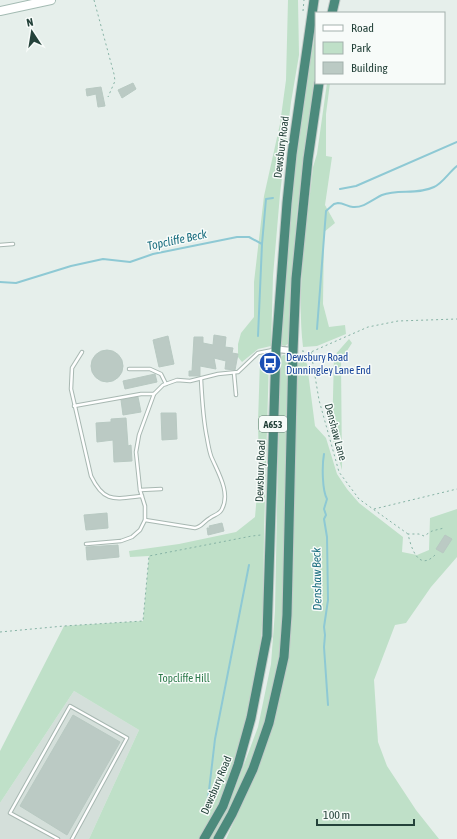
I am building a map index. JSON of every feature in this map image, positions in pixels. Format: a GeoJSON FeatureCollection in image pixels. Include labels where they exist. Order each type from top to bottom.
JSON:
{"type":"FeatureCollection","features":[{"type":"Feature","properties":{"kind":"highway","name":"Dewsbury Road"},"geometry":{"type":"LineString","coordinates":[[204,839],[223,806],[238,765],[251,718],[267,636],[276,349],[290,175],[314,0]]}},
{"type":"Feature","properties":{"kind":"highway"},"geometry":{"type":"LineString","coordinates":[[332,12],[335,0]]}},
{"type":"Feature","properties":{"kind":"highway","name":"A653"},"geometry":{"type":"LineString","coordinates":[[218,839],[232,814],[253,769],[269,723],[284,657],[287,614],[296,279],[308,159],[319,84]]}},
{"type":"Feature","properties":{"kind":"main road"},"geometry":{"type":"LineString","coordinates":[[0,11],[51,0]]}},
{"type":"Feature","properties":{"kind":"street"},"geometry":{"type":"LineString","coordinates":[[276,349],[293,351]]}},
{"type":"Feature","properties":{"kind":"lane"},"geometry":{"type":"LineString","coordinates":[[0,245],[13,244]]}},
{"type":"Feature","properties":{"kind":"lane"},"geometry":{"type":"LineString","coordinates":[[86,544],[121,541],[132,537],[140,530],[145,520],[145,506],[140,490],[137,462],[138,441],[154,394],[163,385],[177,380],[190,381],[218,374],[238,372],[258,353],[276,349]]}},
{"type":"Feature","properties":{"kind":"lane"},"geometry":{"type":"LineString","coordinates":[[82,352],[72,368],[71,389],[91,476],[102,494],[111,498],[142,496]]}},
{"type":"Feature","properties":{"kind":"lane"},"geometry":{"type":"LineString","coordinates":[[129,369],[150,369],[161,374],[166,384]]}},
{"type":"Feature","properties":{"kind":"lane"},"geometry":{"type":"LineString","coordinates":[[234,373],[236,395]]}},
{"type":"Feature","properties":{"kind":"lane"},"geometry":{"type":"LineString","coordinates":[[145,520],[195,528],[220,513],[222,509],[225,497],[224,488],[220,474],[210,455],[206,437],[201,379]]}},
{"type":"Feature","properties":{"kind":"lane"},"geometry":{"type":"LineString","coordinates":[[74,406],[141,394],[154,394]]}},
{"type":"Feature","properties":{"kind":"lane"},"geometry":{"type":"LineString","coordinates":[[140,490],[161,489]]}},
{"type":"Feature","properties":{"kind":"lane"},"geometry":{"type":"LineString","coordinates":[[58,839],[10,813],[70,706],[127,738],[72,839]]}},
{"type":"Feature","properties":{"kind":"path"},"geometry":{"type":"LineString","coordinates":[[94,0],[114,74],[114,81],[108,97]]}},
{"type":"Feature","properties":{"kind":"path"},"geometry":{"type":"LineString","coordinates":[[293,351],[311,352],[368,327],[398,321],[457,319]]}},
{"type":"Feature","properties":{"kind":"path","name":"Denshaw Lane"},"geometry":{"type":"LineString","coordinates":[[311,352],[319,400],[339,472],[359,499],[408,534]]}},
{"type":"Feature","properties":{"kind":"path"},"geometry":{"type":"LineString","coordinates":[[373,509],[457,489]]}},
{"type":"Feature","properties":{"kind":"path"},"geometry":{"type":"LineString","coordinates":[[435,556],[427,560],[421,560],[417,557],[413,552],[408,534],[418,534],[424,536],[432,531],[444,528]]}},
{"type":"Feature","properties":{"kind":"path"},"geometry":{"type":"LineString","coordinates":[[0,632],[143,621],[149,556],[260,535]]}},
{"type":"Feature","properties":{"kind":"shaded area"},"geometry":{"type":"Polygon","coordinates":[[[74,691],[139,730],[89,839],[0,839],[0,803],[74,691]]]}},
{"type":"Feature","properties":{"kind":"green space"},"geometry":{"type":"Polygon","coordinates":[[[288,0],[298,0],[299,55],[291,102],[280,194],[273,276],[271,346],[258,349],[242,362],[238,357],[238,344],[241,333],[254,317],[254,282],[264,196],[280,124],[286,80],[288,0]]]}},
{"type":"Feature","properties":{"kind":"green space"},"geometry":{"type":"Polygon","coordinates":[[[315,34],[315,84],[297,213],[289,343],[285,346],[282,345],[281,337],[290,202],[307,77],[315,34]]]}},
{"type":"Feature","properties":{"kind":"green space"},"geometry":{"type":"Polygon","coordinates":[[[327,84],[330,84],[326,114],[326,156],[332,157],[325,205],[335,223],[324,232],[323,304],[329,327],[345,325],[346,334],[317,346],[303,347],[301,302],[303,257],[313,167],[317,154],[327,84]]]}},
{"type":"Feature","properties":{"kind":"green space"},"geometry":{"type":"Polygon","coordinates":[[[349,339],[352,343],[341,360],[342,470],[332,437],[334,356],[349,339]]]}},
{"type":"Feature","properties":{"kind":"green space"},"geometry":{"type":"Polygon","coordinates":[[[283,355],[286,355],[288,361],[283,619],[278,668],[263,730],[251,764],[214,839],[209,839],[236,786],[258,727],[271,664],[275,611],[280,358],[283,355]]]}},
{"type":"Feature","properties":{"kind":"green space"},"geometry":{"type":"Polygon","coordinates":[[[299,356],[302,356],[307,364],[315,426],[326,438],[337,474],[359,503],[403,537],[402,552],[417,555],[429,550],[430,518],[457,509],[457,557],[431,587],[406,623],[395,625],[374,680],[378,742],[387,766],[416,810],[439,839],[226,839],[251,784],[267,743],[279,701],[287,659],[293,583],[296,364],[299,356]]]}},
{"type":"Feature","properties":{"kind":"green space","name":"Topcliffe Hill"},"geometry":{"type":"Polygon","coordinates":[[[264,358],[269,359],[263,612],[260,651],[247,720],[233,763],[238,765],[204,839],[89,839],[139,730],[74,691],[0,803],[0,751],[64,626],[143,621],[149,556],[130,557],[129,551],[179,544],[236,532],[255,517],[259,471],[258,422],[260,360],[264,358]]]}},
{"type":"Feature","properties":{"kind":"building"},"geometry":{"type":"Polygon","coordinates":[[[133,83],[136,89],[122,98],[118,90],[133,83]]]}},
{"type":"Feature","properties":{"kind":"building"},"geometry":{"type":"Polygon","coordinates":[[[101,87],[105,106],[98,107],[96,94],[87,96],[86,89],[101,87]]]}},
{"type":"Feature","properties":{"kind":"building"},"geometry":{"type":"Polygon","coordinates":[[[214,335],[226,337],[225,347],[233,348],[232,353],[238,354],[235,370],[225,369],[226,361],[214,358],[216,369],[200,366],[200,376],[189,376],[189,371],[192,371],[194,337],[203,337],[203,343],[213,345],[214,335]]]}},
{"type":"Feature","properties":{"kind":"building"},"geometry":{"type":"Polygon","coordinates":[[[168,336],[174,364],[159,367],[153,340],[168,336]]]}},
{"type":"Feature","properties":{"kind":"building"},"geometry":{"type":"Polygon","coordinates":[[[104,350],[110,350],[119,354],[123,366],[119,378],[110,382],[104,382],[95,378],[91,369],[91,363],[95,354],[104,350]]]}},
{"type":"Feature","properties":{"kind":"building"},"geometry":{"type":"Polygon","coordinates":[[[155,374],[157,382],[125,389],[123,381],[155,374]]]}},
{"type":"Feature","properties":{"kind":"building"},"geometry":{"type":"Polygon","coordinates":[[[138,397],[141,412],[123,415],[121,400],[138,397]]]}},
{"type":"Feature","properties":{"kind":"building"},"geometry":{"type":"Polygon","coordinates":[[[161,413],[176,413],[177,439],[162,440],[161,413]]]}},
{"type":"Feature","properties":{"kind":"building"},"geometry":{"type":"Polygon","coordinates":[[[126,418],[128,446],[131,445],[132,461],[114,462],[113,440],[97,442],[96,423],[111,422],[111,419],[126,418]]]}},
{"type":"Feature","properties":{"kind":"building"},"geometry":{"type":"Polygon","coordinates":[[[107,513],[108,528],[86,530],[84,515],[107,513]]]}},
{"type":"Feature","properties":{"kind":"building"},"geometry":{"type":"Polygon","coordinates":[[[222,523],[224,531],[208,535],[207,528],[210,528],[209,526],[222,523]]]}},
{"type":"Feature","properties":{"kind":"building"},"geometry":{"type":"Polygon","coordinates":[[[445,535],[452,539],[443,553],[436,549],[445,535]]]}},
{"type":"Feature","properties":{"kind":"building"},"geometry":{"type":"Polygon","coordinates":[[[118,545],[119,557],[87,560],[86,547],[118,545]]]}},
{"type":"Feature","properties":{"kind":"building"},"geometry":{"type":"Polygon","coordinates":[[[73,715],[120,742],[67,835],[20,806],[73,715]]]}},
{"type":"Feature","properties":{"kind":"waterway","name":"Topcliffe Beck"},"geometry":{"type":"LineString","coordinates":[[340,189],[356,186],[457,142]]}},
{"type":"Feature","properties":{"kind":"waterway"},"geometry":{"type":"LineString","coordinates":[[317,329],[326,211],[334,204],[338,203],[351,207],[357,207],[365,205],[388,193],[421,191],[434,187],[457,166]]}},
{"type":"Feature","properties":{"kind":"waterway","name":"Topcliffe Beck"},"geometry":{"type":"LineString","coordinates":[[0,282],[16,283],[71,266],[103,259],[130,262],[153,254],[237,237],[249,237],[262,244],[266,199],[273,198]]}},
{"type":"Feature","properties":{"kind":"waterway"},"geometry":{"type":"LineString","coordinates":[[258,336],[262,244]]}},
{"type":"Feature","properties":{"kind":"waterway","name":"Denshaw Beck"},"geometry":{"type":"LineString","coordinates":[[324,454],[323,477],[324,490],[327,499],[324,509],[326,515],[324,519],[327,537],[328,600],[324,627],[324,647],[328,705]]}},
{"type":"Feature","properties":{"kind":"waterway"},"geometry":{"type":"LineString","coordinates":[[208,799],[215,739],[249,565]]}},
{"type":"Feature","properties":{"kind":"place","name":"Dewsbury Road Dunningley Lane End"},"geometry":{"type":"Point","coordinates":[270,363]}}]}
